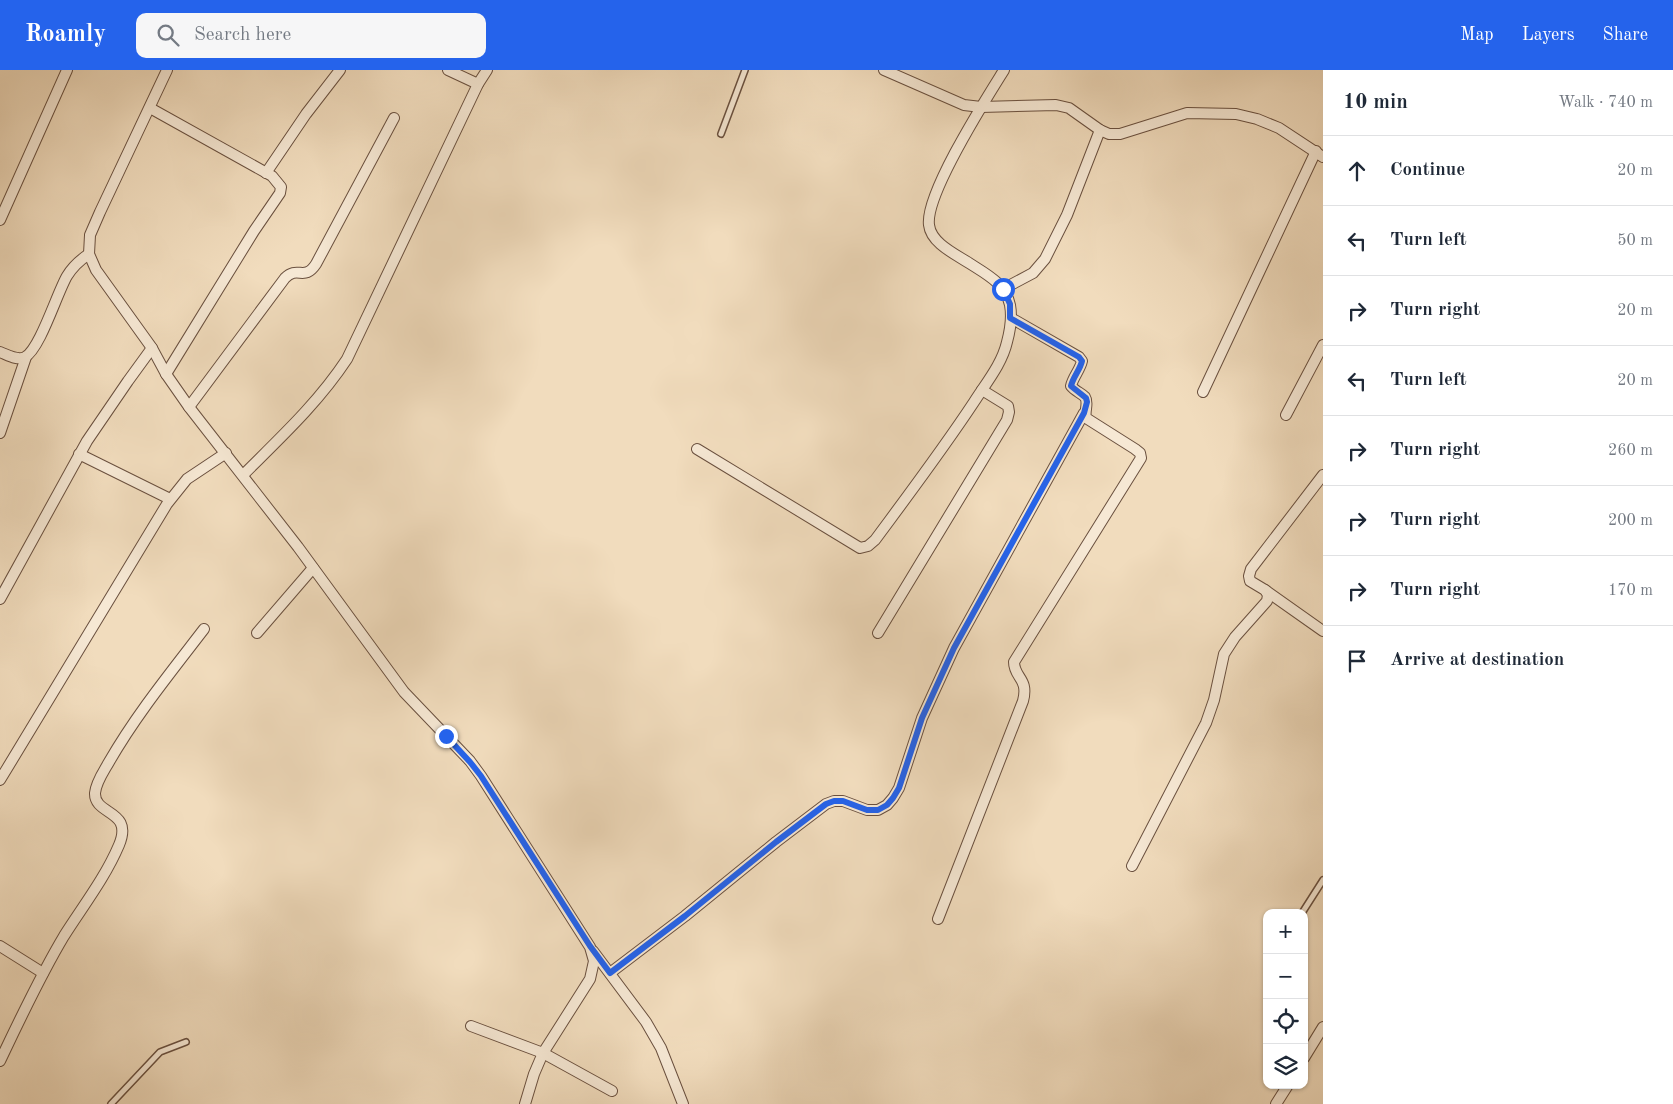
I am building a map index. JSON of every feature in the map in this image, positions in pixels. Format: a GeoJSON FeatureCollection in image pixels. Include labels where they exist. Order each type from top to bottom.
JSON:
{"type":"FeatureCollection","features":[{"type":"Feature","properties":{"kind":"street"},"geometry":{"type":"LineString","coordinates":[[0,220],[67,70]]}},
{"type":"Feature","properties":{"kind":"street"},"geometry":{"type":"LineString","coordinates":[[167,70],[90,235],[89,254],[96,270],[152,348],[166,374],[189,408],[243,475],[404,692],[481,776],[590,946],[646,1022],[661,1048],[683,1104]]}},
{"type":"Feature","properties":{"kind":"street"},"geometry":{"type":"LineString","coordinates":[[266,173],[306,114],[340,70]]}},
{"type":"Feature","properties":{"kind":"street"},"geometry":{"type":"LineString","coordinates":[[448,70],[478,84]]}},
{"type":"Feature","properties":{"kind":"street"},"geometry":{"type":"LineString","coordinates":[[243,475],[314,403],[347,360],[478,84],[487,70]]}},
{"type":"Feature","properties":{"kind":"street"},"geometry":{"type":"LineString","coordinates":[[884,70],[909,74],[964,105],[981,107],[1056,105],[1068,108],[1109,134],[1120,134],[1187,113],[1236,114],[1257,119],[1279,128],[1319,154],[1203,392]]}},
{"type":"Feature","properties":{"kind":"street"},"geometry":{"type":"LineString","coordinates":[[697,449],[860,548],[868,546],[875,540],[982,390],[999,361],[1007,342],[1010,304],[1003,289],[995,280],[944,247],[934,238],[929,225],[936,189],[981,107],[1004,70]]}},
{"type":"Feature","properties":{"kind":"street"},"geometry":{"type":"LineString","coordinates":[[150,108],[266,173],[282,186],[280,193],[254,230],[166,374]]}},
{"type":"Feature","properties":{"kind":"street"},"geometry":{"type":"LineString","coordinates":[[189,408],[285,278],[290,273],[307,273],[312,271],[394,118]]}},
{"type":"Feature","properties":{"kind":"street"},"geometry":{"type":"LineString","coordinates":[[1003,289],[1033,273],[1045,259],[1067,215],[1100,130]]}},
{"type":"Feature","properties":{"kind":"street"},"geometry":{"type":"LineString","coordinates":[[0,433],[26,357],[39,339],[68,274],[76,264],[89,254]]}},
{"type":"Feature","properties":{"kind":"street"},"geometry":{"type":"LineString","coordinates":[[610,973],[826,804],[834,801],[843,801],[867,810],[878,810],[887,805],[893,798],[899,788],[922,718],[954,648],[1084,413],[1087,402],[1086,398],[1071,386],[1075,374],[1081,366],[1082,361],[1079,357],[1010,318]]}},
{"type":"Feature","properties":{"kind":"street"},"geometry":{"type":"LineString","coordinates":[[1286,415],[1323,345]]}},
{"type":"Feature","properties":{"kind":"street"},"geometry":{"type":"LineString","coordinates":[[0,599],[79,454],[152,348]]}},
{"type":"Feature","properties":{"kind":"street"},"geometry":{"type":"LineString","coordinates":[[0,352],[18,359],[26,357]]}},
{"type":"Feature","properties":{"kind":"street"},"geometry":{"type":"LineString","coordinates":[[878,633],[1007,420],[1008,406],[982,390]]}},
{"type":"Feature","properties":{"kind":"street"},"geometry":{"type":"LineString","coordinates":[[938,919],[1023,702],[1024,686],[1014,668],[1014,662],[1141,458],[1140,453],[1086,418],[1084,413]]}},
{"type":"Feature","properties":{"kind":"street"},"geometry":{"type":"LineString","coordinates":[[79,454],[170,499]]}},
{"type":"Feature","properties":{"kind":"street"},"geometry":{"type":"LineString","coordinates":[[0,780],[170,499],[187,479],[226,454]]}},
{"type":"Feature","properties":{"kind":"street"},"geometry":{"type":"LineString","coordinates":[[1323,475],[1251,569],[1249,576],[1250,580],[1323,631]]}},
{"type":"Feature","properties":{"kind":"street"},"geometry":{"type":"LineString","coordinates":[[257,634],[313,568]]}},
{"type":"Feature","properties":{"kind":"street"},"geometry":{"type":"LineString","coordinates":[[1132,866],[1206,723],[1214,700],[1224,654],[1235,637],[1267,602],[1268,595],[1265,590]]}},
{"type":"Feature","properties":{"kind":"street"},"geometry":{"type":"LineString","coordinates":[[0,1061],[43,973],[88,900],[122,837],[123,831],[119,820],[97,801],[95,793],[102,774],[130,729],[165,679],[204,629]]}},
{"type":"Feature","properties":{"kind":"street"},"geometry":{"type":"LineString","coordinates":[[0,946],[43,973]]}},
{"type":"Feature","properties":{"kind":"street"},"geometry":{"type":"LineString","coordinates":[[525,1104],[543,1053],[590,979],[594,961],[590,946]]}},
{"type":"Feature","properties":{"kind":"street"},"geometry":{"type":"LineString","coordinates":[[471,1026],[543,1053],[612,1091]]}},
{"type":"Feature","properties":{"kind":"street"},"geometry":{"type":"LineString","coordinates":[[1308,1051],[1323,1027]]}},
{"type":"Feature","properties":{"kind":"street"},"geometry":{"type":"LineString","coordinates":[[1276,1104],[1285,1089]]}},
{"type":"Feature","properties":{"kind":"lane"},"geometry":{"type":"LineString","coordinates":[[721,134],[745,70]]}},
{"type":"Feature","properties":{"kind":"lane"},"geometry":{"type":"LineString","coordinates":[[1305,909],[1323,880]]}},
{"type":"Feature","properties":{"kind":"lane"},"geometry":{"type":"LineString","coordinates":[[111,1104],[160,1052],[186,1042]]}},
{"type":"Feature","properties":{"kind":"route"},"geometry":{"type":"LineString","coordinates":[[446,736],[481,776],[590,946],[610,973],[826,804],[834,801],[843,801],[867,810],[878,810],[887,805],[899,788],[922,718],[954,648],[1086,408],[1086,398],[1071,386],[1082,361],[1079,357],[1010,318],[1010,304],[1003,289]]}}]}
